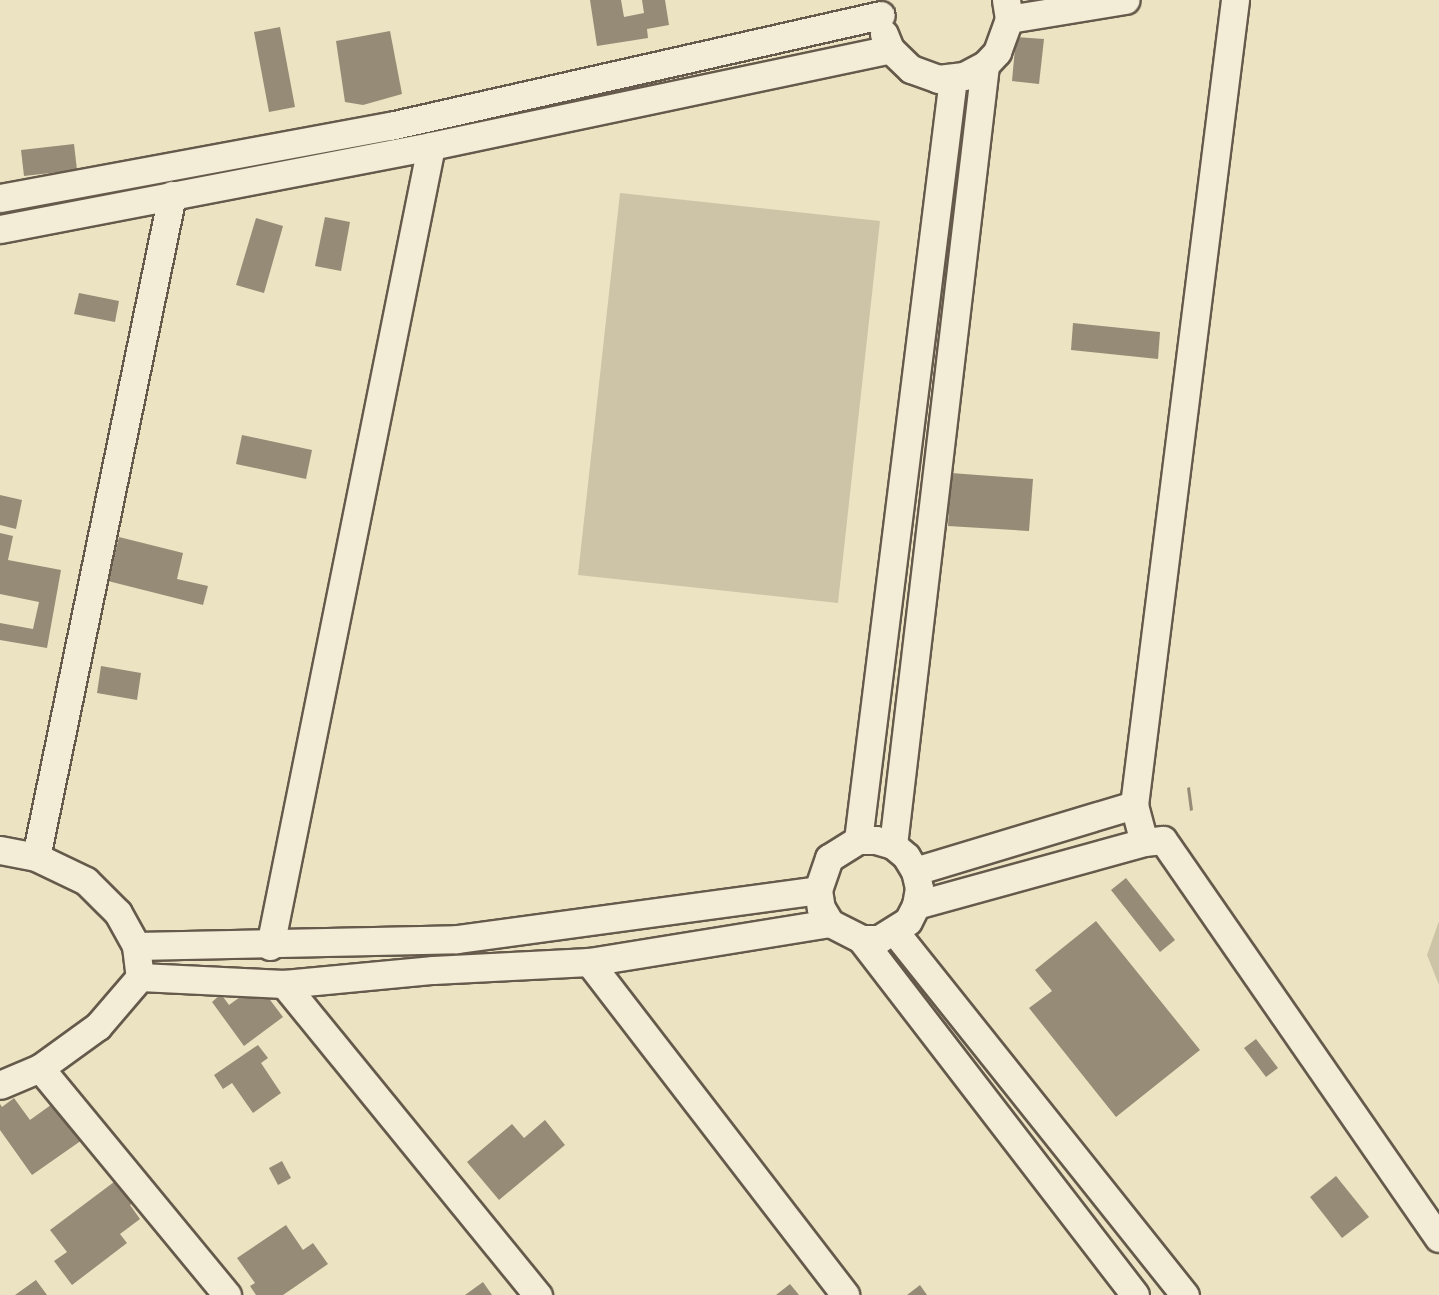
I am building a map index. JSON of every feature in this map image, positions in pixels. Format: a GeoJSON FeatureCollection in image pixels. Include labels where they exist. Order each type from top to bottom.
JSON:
{"type":"FeatureCollection","features":[{"type":"Feature","properties":{"kind":"street"},"geometry":{"type":"LineString","coordinates":[[893,846],[985,65],[1005,36],[1007,10],[1125,0]]}},
{"type":"Feature","properties":{"kind":"street"},"geometry":{"type":"LineString","coordinates":[[1144,842],[1134,805],[1235,0]]}},
{"type":"Feature","properties":{"kind":"street"},"geometry":{"type":"LineString","coordinates":[[0,198],[390,126],[882,7],[890,49],[899,60],[924,76],[953,78],[985,65]]}},
{"type":"Feature","properties":{"kind":"street"},"geometry":{"type":"LineString","coordinates":[[0,229],[430,146],[890,49]]}},
{"type":"Feature","properties":{"kind":"street"},"geometry":{"type":"LineString","coordinates":[[858,840],[953,78]]}},
{"type":"Feature","properties":{"kind":"street"},"geometry":{"type":"LineString","coordinates":[[270,946],[430,146]]}},
{"type":"Feature","properties":{"kind":"street"},"geometry":{"type":"LineString","coordinates":[[36,857],[172,195]]}},
{"type":"Feature","properties":{"kind":"street"},"geometry":{"type":"LineString","coordinates":[[915,871],[1134,805]]}},
{"type":"Feature","properties":{"kind":"street"},"geometry":{"type":"LineString","coordinates":[[861,939],[879,939],[895,932],[908,921],[916,905],[919,888],[915,871],[906,856],[893,846],[876,840],[858,840],[829,858],[821,873],[818,891],[821,908],[830,923],[861,939],[1135,1295]]}},
{"type":"Feature","properties":{"kind":"street"},"geometry":{"type":"LineString","coordinates":[[916,905],[1144,842],[1163,840],[1439,1238]]}},
{"type":"Feature","properties":{"kind":"street"},"geometry":{"type":"LineString","coordinates":[[0,850],[36,857],[86,881],[118,913],[136,946],[140,977],[98,1026],[40,1068],[0,1085]]}},
{"type":"Feature","properties":{"kind":"street"},"geometry":{"type":"LineString","coordinates":[[136,946],[270,946],[457,939],[818,891]]}},
{"type":"Feature","properties":{"kind":"street"},"geometry":{"type":"LineString","coordinates":[[140,977],[284,984],[433,970],[589,962],[830,923]]}},
{"type":"Feature","properties":{"kind":"street"},"geometry":{"type":"LineString","coordinates":[[895,932],[1185,1295]]}},
{"type":"Feature","properties":{"kind":"street"},"geometry":{"type":"LineString","coordinates":[[589,962],[845,1295]]}},
{"type":"Feature","properties":{"kind":"street"},"geometry":{"type":"LineString","coordinates":[[284,984],[538,1295]]}},
{"type":"Feature","properties":{"kind":"street"},"geometry":{"type":"LineString","coordinates":[[40,1068],[227,1295]]}},
{"type":"Feature","properties":{"kind":"shaded area"},"geometry":{"type":"Polygon","coordinates":[[[620,193],[880,221],[838,603],[578,575],[620,193]]]}},
{"type":"Feature","properties":{"kind":"shaded area"},"geometry":{"type":"Polygon","coordinates":[[[1439,921],[1439,985],[1427,955],[1439,921]]]}},
{"type":"Feature","properties":{"kind":"building"},"geometry":{"type":"Polygon","coordinates":[[[590,0],[621,0],[624,17],[644,13],[642,0],[665,0],[669,25],[647,29],[648,38],[597,46],[590,0]]]}},
{"type":"Feature","properties":{"kind":"building"},"geometry":{"type":"Polygon","coordinates":[[[280,27],[295,107],[269,112],[254,32],[280,27]]]}},
{"type":"Feature","properties":{"kind":"building"},"geometry":{"type":"Polygon","coordinates":[[[390,31],[402,94],[363,105],[345,102],[336,41],[390,31]]]}},
{"type":"Feature","properties":{"kind":"building"},"geometry":{"type":"Polygon","coordinates":[[[1016,37],[1044,39],[1039,84],[1012,81],[1016,37]]]}},
{"type":"Feature","properties":{"kind":"building"},"geometry":{"type":"Polygon","coordinates":[[[74,144],[77,170],[24,176],[21,150],[74,144]]]}},
{"type":"Feature","properties":{"kind":"building"},"geometry":{"type":"Polygon","coordinates":[[[325,217],[350,222],[341,271],[315,266],[325,217]]]}},
{"type":"Feature","properties":{"kind":"building"},"geometry":{"type":"Polygon","coordinates":[[[256,218],[283,226],[264,293],[236,285],[256,218]]]}},
{"type":"Feature","properties":{"kind":"building"},"geometry":{"type":"Polygon","coordinates":[[[79,293],[119,301],[115,322],[74,314],[79,293]]]}},
{"type":"Feature","properties":{"kind":"building"},"geometry":{"type":"Polygon","coordinates":[[[1073,323],[1160,332],[1158,359],[1071,350],[1073,323]]]}},
{"type":"Feature","properties":{"kind":"building"},"geometry":{"type":"Polygon","coordinates":[[[242,435],[312,450],[306,479],[236,464],[242,435]]]}},
{"type":"Feature","properties":{"kind":"building"},"geometry":{"type":"Polygon","coordinates":[[[951,473],[1033,479],[1029,531],[948,526],[951,473]]]}},
{"type":"Feature","properties":{"kind":"building"},"geometry":{"type":"Polygon","coordinates":[[[0,495],[22,500],[16,529],[0,525],[0,495]]]}},
{"type":"Feature","properties":{"kind":"building"},"geometry":{"type":"Polygon","coordinates":[[[0,533],[13,536],[8,560],[61,570],[47,648],[0,640],[0,623],[33,629],[39,602],[0,594],[0,533]]]}},
{"type":"Feature","properties":{"kind":"building"},"geometry":{"type":"Polygon","coordinates":[[[119,537],[183,553],[177,579],[208,586],[203,605],[108,581],[119,537]]]}},
{"type":"Feature","properties":{"kind":"building"},"geometry":{"type":"Polygon","coordinates":[[[101,666],[141,673],[137,700],[97,693],[101,666]]]}},
{"type":"Feature","properties":{"kind":"building"},"geometry":{"type":"Polygon","coordinates":[[[1190,787],[1193,810],[1190,811],[1187,788],[1190,787]]]}},
{"type":"Feature","properties":{"kind":"building"},"geometry":{"type":"Polygon","coordinates":[[[1126,878],[1175,940],[1160,952],[1111,890],[1126,878]]]}},
{"type":"Feature","properties":{"kind":"building"},"geometry":{"type":"Polygon","coordinates":[[[1096,921],[1200,1050],[1116,1117],[1029,1008],[1052,991],[1035,970],[1096,921]]]}},
{"type":"Feature","properties":{"kind":"building"},"geometry":{"type":"Polygon","coordinates":[[[258,984],[283,1017],[244,1046],[212,1002],[221,994],[229,1005],[258,984]]]}},
{"type":"Feature","properties":{"kind":"building"},"geometry":{"type":"Polygon","coordinates":[[[1256,1039],[1278,1068],[1266,1077],[1244,1048],[1256,1039]]]}},
{"type":"Feature","properties":{"kind":"building"},"geometry":{"type":"Polygon","coordinates":[[[258,1045],[268,1058],[261,1063],[281,1093],[253,1113],[232,1083],[223,1089],[214,1075],[258,1045]]]}},
{"type":"Feature","properties":{"kind":"building"},"geometry":{"type":"Polygon","coordinates":[[[14,1098],[30,1120],[55,1102],[82,1140],[32,1175],[0,1130],[0,1104],[2,1107],[14,1098]]]}},
{"type":"Feature","properties":{"kind":"building"},"geometry":{"type":"Polygon","coordinates":[[[545,1120],[565,1145],[499,1200],[467,1162],[512,1124],[524,1138],[545,1120]]]}},
{"type":"Feature","properties":{"kind":"building"},"geometry":{"type":"Polygon","coordinates":[[[282,1161],[291,1178],[278,1185],[269,1168],[282,1161]]]}},
{"type":"Feature","properties":{"kind":"building"},"geometry":{"type":"Polygon","coordinates":[[[1336,1176],[1369,1217],[1342,1238],[1310,1197],[1336,1176]]]}},
{"type":"Feature","properties":{"kind":"building"},"geometry":{"type":"Polygon","coordinates":[[[118,1179],[135,1201],[130,1205],[140,1219],[120,1234],[127,1243],[72,1285],[54,1261],[67,1252],[50,1230],[118,1179]]]}},
{"type":"Feature","properties":{"kind":"building"},"geometry":{"type":"Polygon","coordinates":[[[286,1225],[303,1250],[313,1243],[328,1264],[283,1295],[256,1295],[250,1286],[255,1283],[237,1258],[286,1225]]]}},
{"type":"Feature","properties":{"kind":"building"},"geometry":{"type":"Polygon","coordinates":[[[36,1280],[47,1295],[15,1295],[36,1280]]]}},
{"type":"Feature","properties":{"kind":"building"},"geometry":{"type":"Polygon","coordinates":[[[483,1282],[492,1295],[465,1295],[483,1282]]]}},
{"type":"Feature","properties":{"kind":"building"},"geometry":{"type":"Polygon","coordinates":[[[790,1284],[799,1295],[776,1295],[790,1284]]]}},
{"type":"Feature","properties":{"kind":"building"},"geometry":{"type":"Polygon","coordinates":[[[920,1285],[927,1295],[907,1295],[920,1285]]]}}]}
